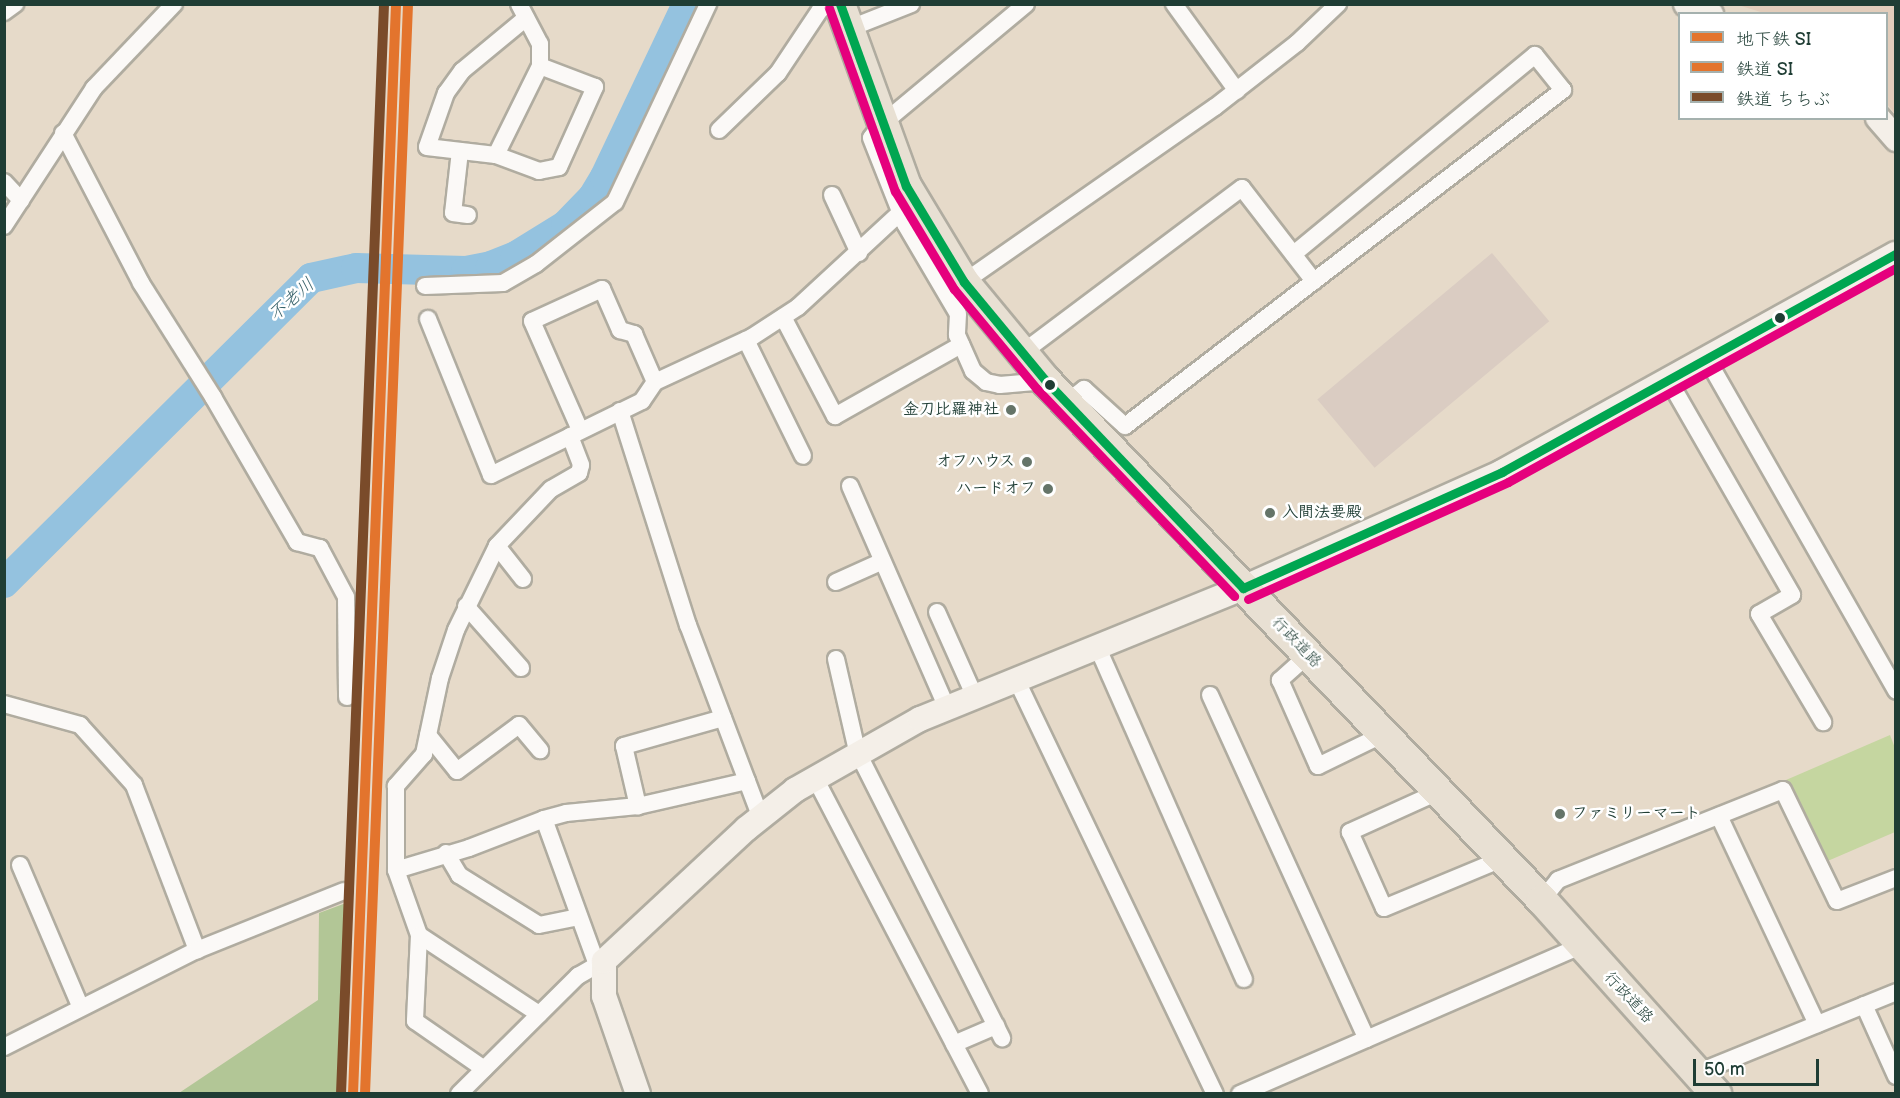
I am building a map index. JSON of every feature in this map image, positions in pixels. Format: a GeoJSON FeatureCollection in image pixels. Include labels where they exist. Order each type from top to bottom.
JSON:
{"type":"FeatureCollection","features":[{"type":"Feature","properties":{"kind":"highway","name":"行政道路"},"geometry":{"type":"LineString","coordinates":[[844,17],[881,125],[906,186],[964,282],[1066,403],[1542,900],[1580,946],[1707,1083]]}},
{"type":"Feature","properties":{"kind":"street"},"geometry":{"type":"LineString","coordinates":[[4,12],[15,4]]}},
{"type":"Feature","properties":{"kind":"street"},"geometry":{"type":"LineString","coordinates":[[4,226],[94,88],[174,4]]}},
{"type":"Feature","properties":{"kind":"street"},"geometry":{"type":"LineString","coordinates":[[425,286],[503,283],[536,264],[615,202],[708,4]]}},
{"type":"Feature","properties":{"kind":"street"},"geometry":{"type":"LineString","coordinates":[[719,130],[778,73],[820,9],[828,4]]}},
{"type":"Feature","properties":{"kind":"street"},"geometry":{"type":"LineString","coordinates":[[844,17],[910,4]]}},
{"type":"Feature","properties":{"kind":"street"},"geometry":{"type":"LineString","coordinates":[[1026,4],[881,125],[871,138],[900,213],[958,314],[961,345],[973,371],[986,382],[1046,381]]}},
{"type":"Feature","properties":{"kind":"street"},"geometry":{"type":"LineString","coordinates":[[964,282],[1237,91],[1338,4]]}},
{"type":"Feature","properties":{"kind":"street"},"geometry":{"type":"LineString","coordinates":[[1686,4],[1706,12]]}},
{"type":"Feature","properties":{"kind":"street"},"geometry":{"type":"LineString","coordinates":[[1179,6],[1237,91]]}},
{"type":"Feature","properties":{"kind":"street"},"geometry":{"type":"LineString","coordinates":[[496,155],[540,66],[540,44],[522,11],[462,71],[446,93],[427,147],[496,155],[539,171],[559,167],[595,87],[540,66]]}},
{"type":"Feature","properties":{"kind":"street"},"geometry":{"type":"LineString","coordinates":[[1066,403],[1084,388],[1125,426],[1563,90],[1535,55],[1294,254]]}},
{"type":"Feature","properties":{"kind":"street"},"geometry":{"type":"LineString","coordinates":[[1880,120],[1896,139]]}},
{"type":"Feature","properties":{"kind":"street"},"geometry":{"type":"LineString","coordinates":[[63,133],[141,284],[208,389],[297,542],[320,548],[346,597],[347,697]]}},
{"type":"Feature","properties":{"kind":"street"},"geometry":{"type":"LineString","coordinates":[[460,151],[453,213],[468,214]]}},
{"type":"Feature","properties":{"kind":"street"},"geometry":{"type":"LineString","coordinates":[[4,182],[21,200]]}},
{"type":"Feature","properties":{"kind":"street"},"geometry":{"type":"LineString","coordinates":[[1022,353],[1242,188],[1314,281]]}},
{"type":"Feature","properties":{"kind":"street"},"geometry":{"type":"LineString","coordinates":[[832,195],[859,253]]}},
{"type":"Feature","properties":{"kind":"street"},"geometry":{"type":"LineString","coordinates":[[428,319],[491,475],[642,401],[655,382],[746,340],[783,317],[859,253],[900,213]]}},
{"type":"Feature","properties":{"kind":"street"},"geometry":{"type":"LineString","coordinates":[[459,1094],[578,976],[601,963],[761,818],[815,777],[857,751],[947,708],[1243,588],[1502,472],[1896,254]]}},
{"type":"Feature","properties":{"kind":"street"},"geometry":{"type":"LineString","coordinates":[[484,1069],[415,1021],[419,935],[396,870],[396,786],[424,754],[440,678],[466,606],[497,546],[551,489],[579,473],[581,465],[575,433],[532,321],[602,289],[620,330],[634,334],[655,382]]}},
{"type":"Feature","properties":{"kind":"street"},"geometry":{"type":"LineString","coordinates":[[783,317],[835,416],[961,345]]}},
{"type":"Feature","properties":{"kind":"street"},"geometry":{"type":"LineString","coordinates":[[746,340],[803,456]]}},
{"type":"Feature","properties":{"kind":"street"},"geometry":{"type":"LineString","coordinates":[[1707,359],[1896,691]]}},
{"type":"Feature","properties":{"kind":"street"},"geometry":{"type":"LineString","coordinates":[[1668,379],[1792,594],[1759,614],[1823,722]]}},
{"type":"Feature","properties":{"kind":"street"},"geometry":{"type":"LineString","coordinates":[[620,411],[688,626],[761,818]]}},
{"type":"Feature","properties":{"kind":"street"},"geometry":{"type":"LineString","coordinates":[[850,486],[947,708]]}},
{"type":"Feature","properties":{"kind":"street"},"geometry":{"type":"LineString","coordinates":[[497,546],[523,579]]}},
{"type":"Feature","properties":{"kind":"street"},"geometry":{"type":"LineString","coordinates":[[836,582],[882,561]]}},
{"type":"Feature","properties":{"kind":"street"},"geometry":{"type":"LineString","coordinates":[[466,606],[521,668]]}},
{"type":"Feature","properties":{"kind":"street"},"geometry":{"type":"LineString","coordinates":[[937,612],[975,697]]}},
{"type":"Feature","properties":{"kind":"street"},"geometry":{"type":"LineString","coordinates":[[1097,646],[1244,979]]}},
{"type":"Feature","properties":{"kind":"street"},"geometry":{"type":"LineString","coordinates":[[1308,655],[1280,680],[1318,766],[1384,734]]}},
{"type":"Feature","properties":{"kind":"street"},"geometry":{"type":"LineString","coordinates":[[836,659],[857,751],[999,1032],[954,1044]]}},
{"type":"Feature","properties":{"kind":"street"},"geometry":{"type":"LineString","coordinates":[[1017,681],[1215,1094]]}},
{"type":"Feature","properties":{"kind":"street"},"geometry":{"type":"LineString","coordinates":[[1210,695],[1367,1040]]}},
{"type":"Feature","properties":{"kind":"street"},"geometry":{"type":"LineString","coordinates":[[4,704],[80,724],[134,785],[197,950]]}},
{"type":"Feature","properties":{"kind":"street"},"geometry":{"type":"LineString","coordinates":[[638,806],[624,746],[723,718]]}},
{"type":"Feature","properties":{"kind":"street"},"geometry":{"type":"LineString","coordinates":[[428,735],[458,771],[519,724],[540,750]]}},
{"type":"Feature","properties":{"kind":"street"},"geometry":{"type":"LineString","coordinates":[[815,777],[980,1094]]}},
{"type":"Feature","properties":{"kind":"street"},"geometry":{"type":"LineString","coordinates":[[396,870],[566,813],[638,806],[747,781]]}},
{"type":"Feature","properties":{"kind":"street"},"geometry":{"type":"LineString","coordinates":[[1542,900],[1558,880],[1783,790],[1837,901],[1896,878]]}},
{"type":"Feature","properties":{"kind":"street"},"geometry":{"type":"LineString","coordinates":[[1438,792],[1350,832],[1383,908],[1502,859]]}},
{"type":"Feature","properties":{"kind":"street"},"geometry":{"type":"LineString","coordinates":[[1719,816],[1817,1024]]}},
{"type":"Feature","properties":{"kind":"street"},"geometry":{"type":"LineString","coordinates":[[544,819],[579,917],[601,963],[604,996],[638,1094]]}},
{"type":"Feature","properties":{"kind":"street"},"geometry":{"type":"LineString","coordinates":[[446,853],[459,875],[539,925],[579,917]]}},
{"type":"Feature","properties":{"kind":"street"},"geometry":{"type":"LineString","coordinates":[[20,865],[81,1008]]}},
{"type":"Feature","properties":{"kind":"street"},"geometry":{"type":"LineString","coordinates":[[4,1047],[197,950],[344,891]]}},
{"type":"Feature","properties":{"kind":"street"},"geometry":{"type":"LineString","coordinates":[[419,935],[539,1014]]}},
{"type":"Feature","properties":{"kind":"street"},"geometry":{"type":"LineString","coordinates":[[1240,1094],[1580,946]]}},
{"type":"Feature","properties":{"kind":"street"},"geometry":{"type":"LineString","coordinates":[[1707,1083],[1817,1024],[1896,992]]}},
{"type":"Feature","properties":{"kind":"street"},"geometry":{"type":"LineString","coordinates":[[1864,1005],[1896,1076]]}},
{"type":"Feature","properties":{"kind":"shaded area"},"geometry":{"type":"Polygon","coordinates":[[[1738,5],[1895,5],[1895,114],[1888,105],[1888,12],[1761,12],[1738,5]]]}},
{"type":"Feature","properties":{"kind":"shaded area"},"geometry":{"type":"Polygon","coordinates":[[[1492,253],[1549,321],[1375,468],[1317,400],[1492,253]]]}},
{"type":"Feature","properties":{"kind":"green space"},"geometry":{"type":"Polygon","coordinates":[[[1890,735],[1895,748],[1895,832],[1823,863],[1786,780],[1890,735]]]}},
{"type":"Feature","properties":{"kind":"green space"},"geometry":{"type":"Polygon","coordinates":[[[346,903],[337,1093],[179,1093],[318,1000],[319,913],[346,903]]]}},
{"type":"Feature","properties":{"kind":"waterway","name":"不老川"},"geometry":{"type":"LineString","coordinates":[[4,583],[311,278],[356,268],[466,271],[491,266],[516,256],[566,225],[593,197],[605,177],[687,4]]}},
{"type":"Feature","properties":{"kind":"metro line","name":"SI"},"geometry":{"type":"LineString","coordinates":[[353,1094],[396,4]]}},
{"type":"Feature","properties":{"kind":"rail line","name":"ちちぶ"},"geometry":{"type":"LineString","coordinates":[[341,1094],[384,4]]}},
{"type":"Feature","properties":{"kind":"rail line","name":"SI"},"geometry":{"type":"LineString","coordinates":[[365,1094],[408,4]]}},
{"type":"Feature","properties":{"kind":"transit line"},"geometry":{"type":"LineString","coordinates":[[840,4],[906,186],[964,282],[1046,381],[1243,588]]}},
{"type":"Feature","properties":{"kind":"transit line"},"geometry":{"type":"LineString","coordinates":[[829,8],[895,191],[954,289],[1037,389],[1234,596]]}},
{"type":"Feature","properties":{"kind":"transit line"},"geometry":{"type":"LineString","coordinates":[[1243,588],[1502,472],[1896,254]]}},
{"type":"Feature","properties":{"kind":"transit line"},"geometry":{"type":"LineString","coordinates":[[1248,599],[1508,482],[1896,268]]}},
{"type":"Feature","properties":{"kind":"place","name":"金刀比羅神社"},"geometry":{"type":"Point","coordinates":[1011,410]}},
{"type":"Feature","properties":{"kind":"place","name":"オフハウス"},"geometry":{"type":"Point","coordinates":[1027,462]}},
{"type":"Feature","properties":{"kind":"place","name":"ハードオフ"},"geometry":{"type":"Point","coordinates":[1048,489]}},
{"type":"Feature","properties":{"kind":"place","name":"入間法要殿"},"geometry":{"type":"Point","coordinates":[1270,513]}},
{"type":"Feature","properties":{"kind":"place","name":"ファミリーマート"},"geometry":{"type":"Point","coordinates":[1560,814]}}]}
